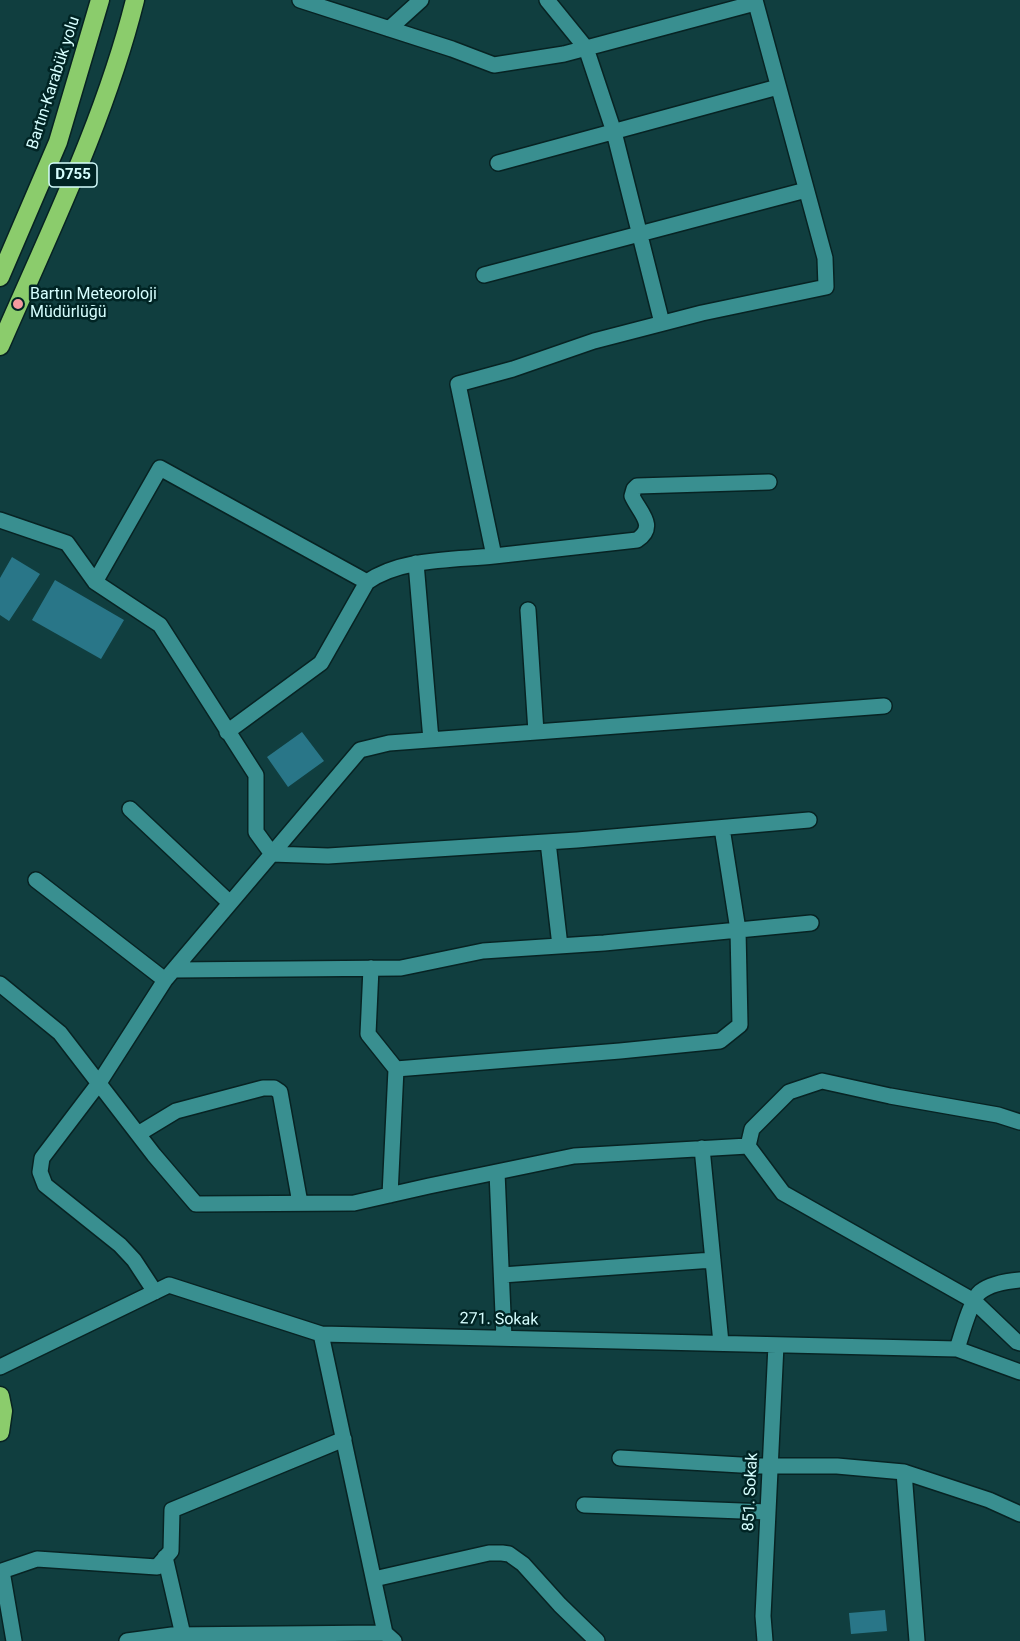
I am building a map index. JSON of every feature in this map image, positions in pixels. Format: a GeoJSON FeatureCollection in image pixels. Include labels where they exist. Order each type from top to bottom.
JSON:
{"type":"FeatureCollection","features":[{"type":"Feature","properties":{"kind":"highway","name":"Bartın-Karabük yolu"},"geometry":{"type":"LineString","coordinates":[[0,277],[58,142],[100,0]]}},
{"type":"Feature","properties":{"kind":"highway","name":"D755"},"geometry":{"type":"LineString","coordinates":[[0,346],[98,119],[125,39],[135,0]]}},
{"type":"Feature","properties":{"kind":"highway"},"geometry":{"type":"LineString","coordinates":[[0,1396],[3,1411],[0,1432]]}},
{"type":"Feature","properties":{"kind":"street"},"geometry":{"type":"LineString","coordinates":[[300,0],[495,65],[564,54],[755,1],[825,258],[826,287],[702,313],[594,341],[513,369],[458,384],[494,556]]}},
{"type":"Feature","properties":{"kind":"street"},"geometry":{"type":"LineString","coordinates":[[389,29],[421,0]]}},
{"type":"Feature","properties":{"kind":"street"},"geometry":{"type":"LineString","coordinates":[[547,0],[586,48],[614,132],[663,323]]}},
{"type":"Feature","properties":{"kind":"street"},"geometry":{"type":"LineString","coordinates":[[498,163],[778,87]]}},
{"type":"Feature","properties":{"kind":"street"},"geometry":{"type":"LineString","coordinates":[[484,275],[806,190]]}},
{"type":"Feature","properties":{"kind":"street"},"geometry":{"type":"LineString","coordinates":[[94,582],[160,468],[367,582]]}},
{"type":"Feature","properties":{"kind":"street"},"geometry":{"type":"LineString","coordinates":[[227,732],[321,663],[367,582],[389,570],[416,563],[637,540],[644,535],[647,526],[645,517],[632,496],[637,486],[769,482]]}},
{"type":"Feature","properties":{"kind":"street"},"geometry":{"type":"LineString","coordinates":[[0,520],[67,543],[94,582],[160,625],[256,775],[255,832],[272,854]]}},
{"type":"Feature","properties":{"kind":"street"},"geometry":{"type":"LineString","coordinates":[[416,563],[431,740]]}},
{"type":"Feature","properties":{"kind":"street"},"geometry":{"type":"LineString","coordinates":[[528,610],[536,732]]}},
{"type":"Feature","properties":{"kind":"street"},"geometry":{"type":"LineString","coordinates":[[155,1292],[134,1260],[120,1245],[45,1185],[41,1179],[42,1158],[99,1083],[169,975],[360,750],[389,743],[884,706]]}},
{"type":"Feature","properties":{"kind":"street"},"geometry":{"type":"LineString","coordinates":[[130,809],[230,903]]}},
{"type":"Feature","properties":{"kind":"street"},"geometry":{"type":"LineString","coordinates":[[272,854],[328,855],[548,842],[809,820]]}},
{"type":"Feature","properties":{"kind":"street"},"geometry":{"type":"LineString","coordinates":[[396,1070],[720,1041],[741,1025],[738,930],[722,828]]}},
{"type":"Feature","properties":{"kind":"street"},"geometry":{"type":"LineString","coordinates":[[548,842],[560,946]]}},
{"type":"Feature","properties":{"kind":"street"},"geometry":{"type":"LineString","coordinates":[[36,880],[169,975],[401,968],[483,951],[604,943],[811,923]]}},
{"type":"Feature","properties":{"kind":"street"},"geometry":{"type":"LineString","coordinates":[[371,968],[368,1034],[396,1070],[390,1195]]}},
{"type":"Feature","properties":{"kind":"street"},"geometry":{"type":"LineString","coordinates":[[0,984],[60,1034],[196,1204],[354,1203],[574,1156],[748,1146]]}},
{"type":"Feature","properties":{"kind":"street"},"geometry":{"type":"LineString","coordinates":[[1020,1122],[998,1115],[890,1096],[822,1081],[789,1092],[752,1129],[748,1146],[783,1193],[974,1301],[1020,1343]]}},
{"type":"Feature","properties":{"kind":"street"},"geometry":{"type":"LineString","coordinates":[[138,1134],[176,1111],[263,1088],[274,1088],[280,1092],[300,1203]]}},
{"type":"Feature","properties":{"kind":"street"},"geometry":{"type":"LineString","coordinates":[[702,1148],[721,1343]]}},
{"type":"Feature","properties":{"kind":"street"},"geometry":{"type":"LineString","coordinates":[[497,1172],[504,1338]]}},
{"type":"Feature","properties":{"kind":"street"},"geometry":{"type":"LineString","coordinates":[[502,1275],[713,1260]]}},
{"type":"Feature","properties":{"kind":"street"},"geometry":{"type":"LineString","coordinates":[[957,1349],[979,1292],[1020,1280]]}},
{"type":"Feature","properties":{"kind":"street","name":"271. Sokak"},"geometry":{"type":"LineString","coordinates":[[0,1367],[169,1286],[321,1334],[957,1349],[1020,1372]]}},
{"type":"Feature","properties":{"kind":"street"},"geometry":{"type":"LineString","coordinates":[[127,1641],[183,1635],[390,1637],[374,1579],[321,1334]]}},
{"type":"Feature","properties":{"kind":"street","name":"851. Sokak"},"geometry":{"type":"LineString","coordinates":[[765,1641],[763,1616],[776,1345]]}},
{"type":"Feature","properties":{"kind":"street"},"geometry":{"type":"LineString","coordinates":[[14,1641],[1,1571],[37,1559],[157,1567],[171,1551],[172,1510],[344,1439]]}},
{"type":"Feature","properties":{"kind":"street"},"geometry":{"type":"LineString","coordinates":[[620,1458],[758,1466],[837,1466],[904,1472],[989,1500],[1020,1514]]}},
{"type":"Feature","properties":{"kind":"street"},"geometry":{"type":"LineString","coordinates":[[904,1472],[917,1641]]}},
{"type":"Feature","properties":{"kind":"street"},"geometry":{"type":"LineString","coordinates":[[584,1505],[768,1512]]}},
{"type":"Feature","properties":{"kind":"street"},"geometry":{"type":"LineString","coordinates":[[374,1579],[502,1552],[524,1564],[560,1605],[597,1641]]}},
{"type":"Feature","properties":{"kind":"street"},"geometry":{"type":"LineString","coordinates":[[165,1557],[183,1635]]}},
{"type":"Feature","properties":{"kind":"building"},"geometry":{"type":"Polygon","coordinates":[[[12,557],[40,574],[9,621],[0,615],[0,578],[12,557]]]}},
{"type":"Feature","properties":{"kind":"building"},"geometry":{"type":"Polygon","coordinates":[[[55,580],[124,620],[101,659],[32,620],[55,580]]]}},
{"type":"Feature","properties":{"kind":"building"},"geometry":{"type":"Polygon","coordinates":[[[302,732],[324,761],[288,787],[267,757],[302,732]]]}},
{"type":"Feature","properties":{"kind":"building"},"geometry":{"type":"Polygon","coordinates":[[[885,1610],[887,1631],[851,1634],[849,1613],[885,1610]]]}},
{"type":"Feature","properties":{"kind":"place","name":"Bartın Meteoroloji Müdürlüğü"},"geometry":{"type":"Point","coordinates":[18,304]}}]}
